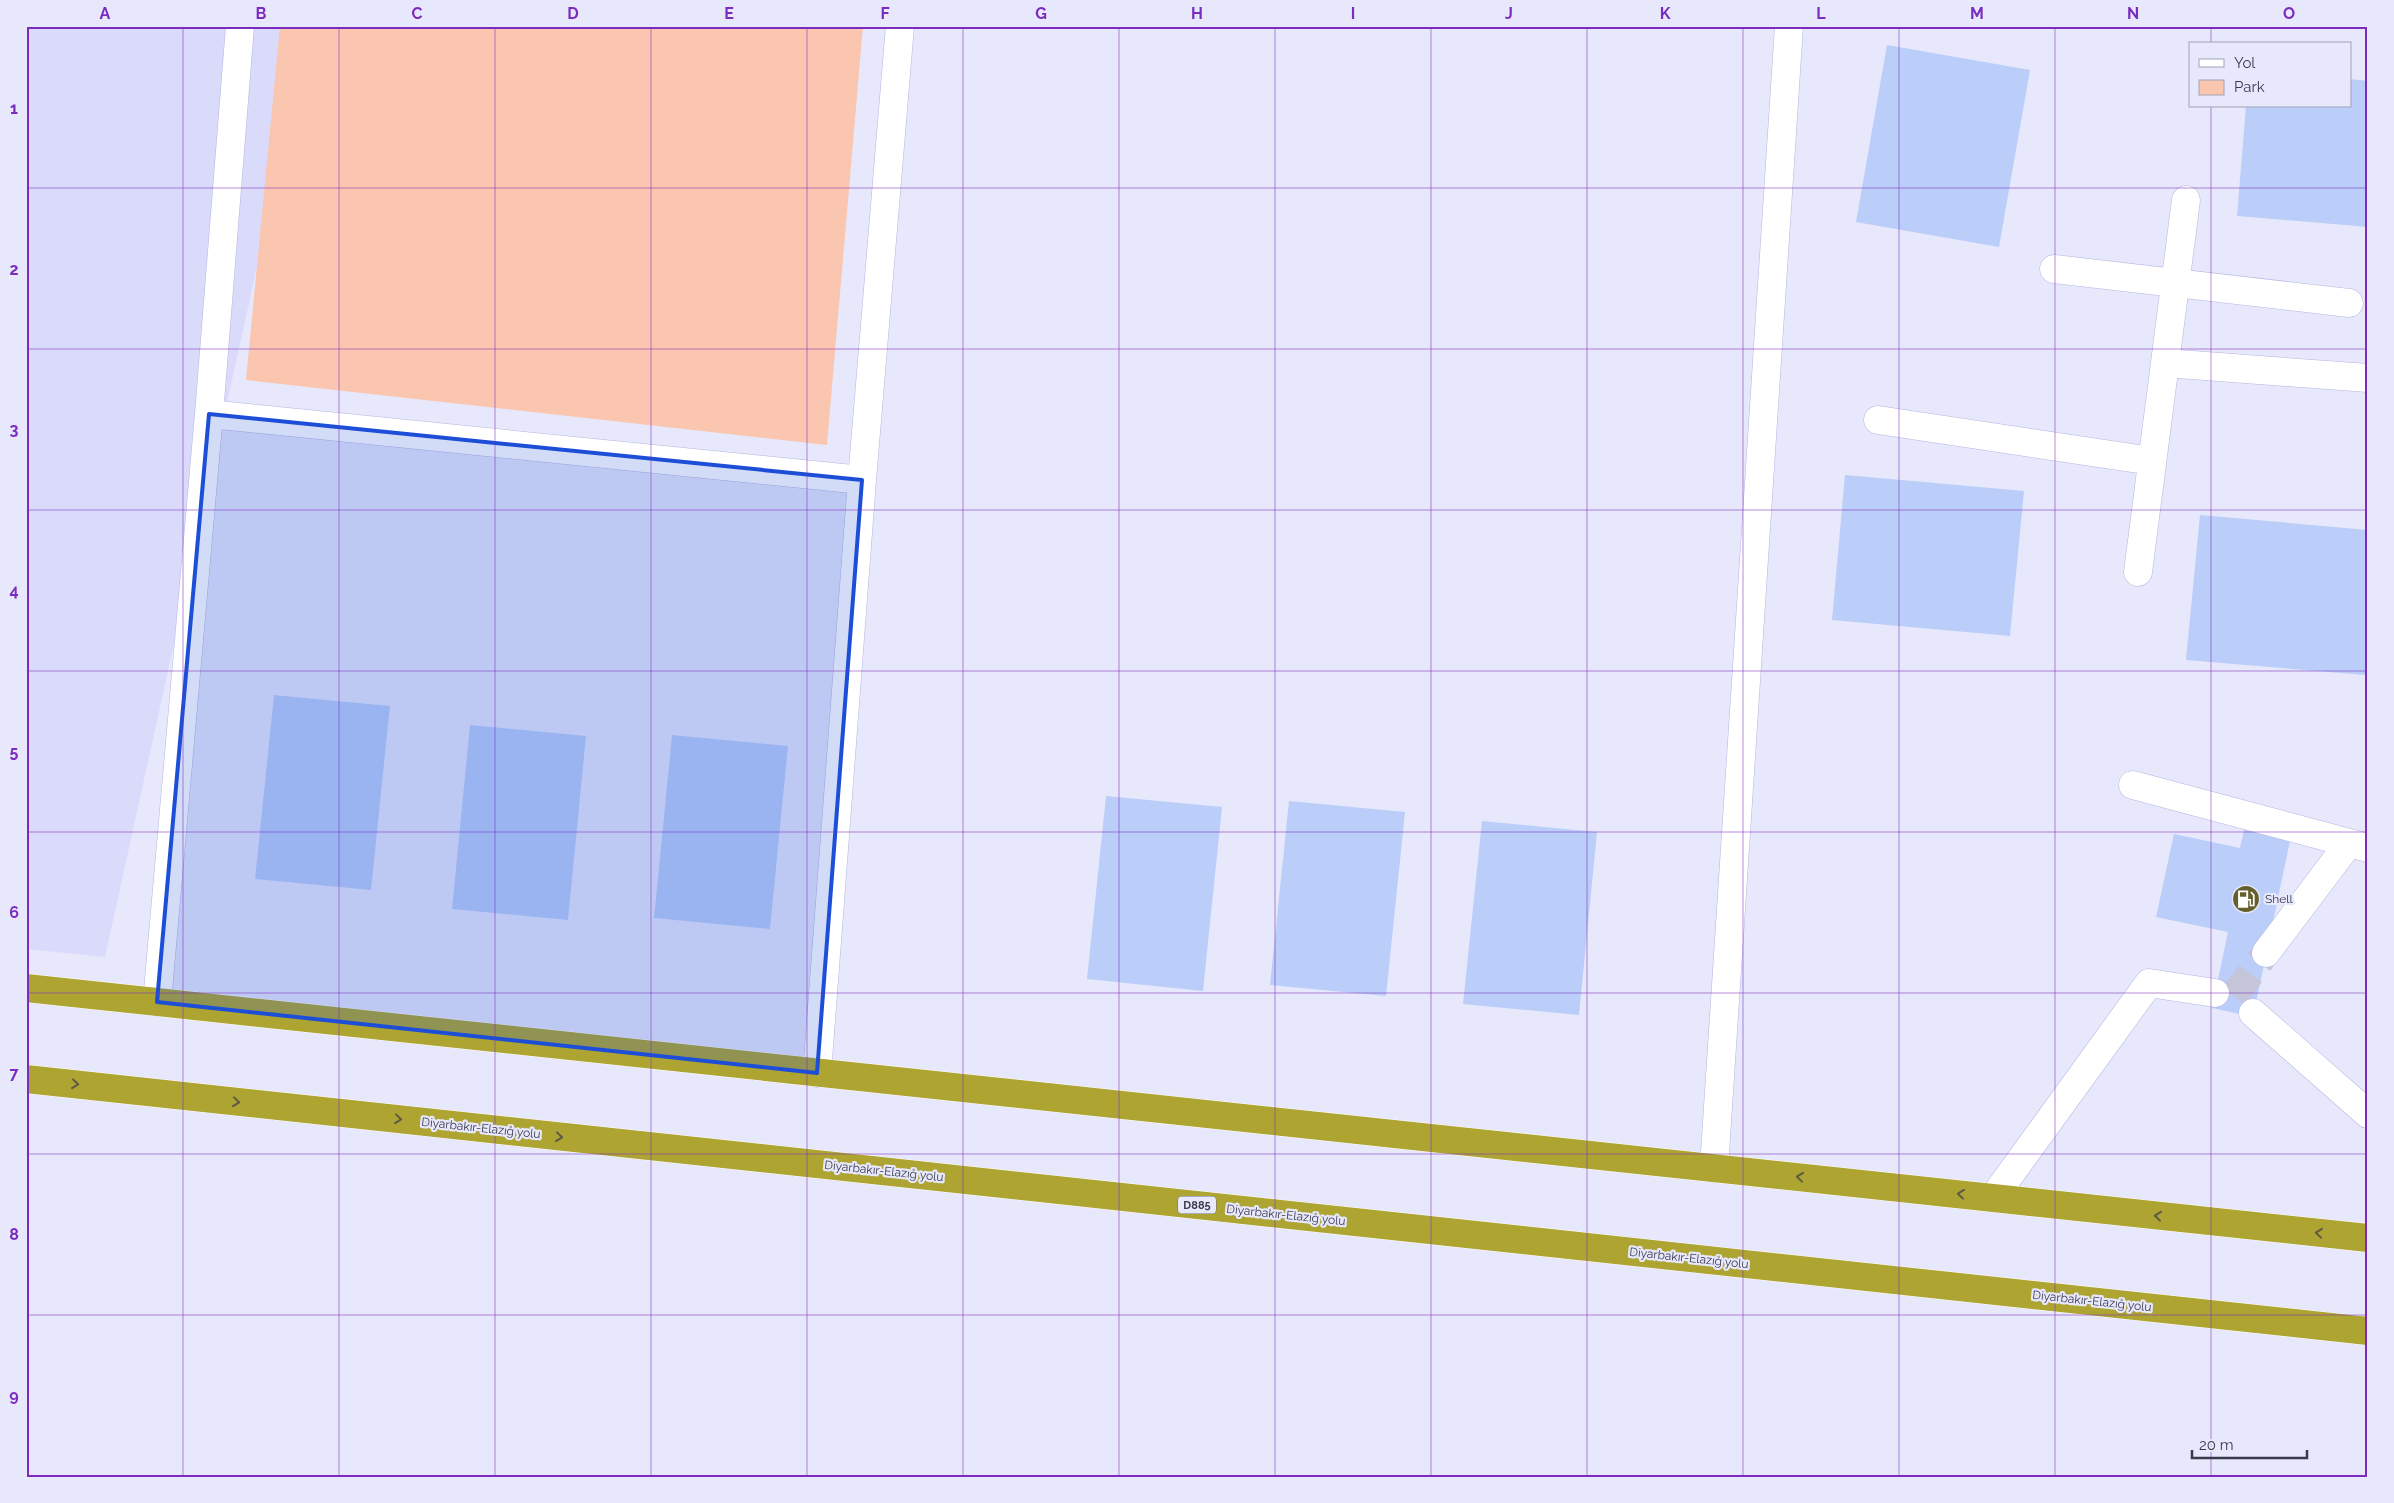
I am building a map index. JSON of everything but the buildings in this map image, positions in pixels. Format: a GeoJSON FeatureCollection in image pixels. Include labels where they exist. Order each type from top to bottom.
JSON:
{"type":"FeatureCollection","features":[{"type":"Feature","properties":{"kind":"highway"},"geometry":{"type":"LineString","coordinates":[[26,988],[2368,1238]]}},
{"type":"Feature","properties":{"kind":"highway","name":"Diyarbakır-Elazığ yolu"},"geometry":{"type":"LineString","coordinates":[[26,1079],[2368,1331]]}},
{"type":"Feature","properties":{"kind":"street"},"geometry":{"type":"LineString","coordinates":[[157,1002],[209,414],[240,26]]}},
{"type":"Feature","properties":{"kind":"street"},"geometry":{"type":"LineString","coordinates":[[817,1072],[862,480],[900,26]]}},
{"type":"Feature","properties":{"kind":"street"},"geometry":{"type":"LineString","coordinates":[[1714,1168],[1789,26]]}},
{"type":"Feature","properties":{"kind":"street"},"geometry":{"type":"LineString","coordinates":[[2138,572],[2186,200]]}},
{"type":"Feature","properties":{"kind":"street"},"geometry":{"type":"LineString","coordinates":[[2054,269],[2349,303]]}},
{"type":"Feature","properties":{"kind":"street"},"geometry":{"type":"LineString","coordinates":[[2165,362],[2368,378]]}},
{"type":"Feature","properties":{"kind":"street"},"geometry":{"type":"LineString","coordinates":[[209,414],[862,480]]}},
{"type":"Feature","properties":{"kind":"street"},"geometry":{"type":"LineString","coordinates":[[1878,420],[2152,461]]}},
{"type":"Feature","properties":{"kind":"street"},"geometry":{"type":"LineString","coordinates":[[2133,785],[2359,845],[2266,953]]}},
{"type":"Feature","properties":{"kind":"street"},"geometry":{"type":"LineString","coordinates":[[1993,1198],[2149,984],[2215,993]]}},
{"type":"Feature","properties":{"kind":"street"},"geometry":{"type":"LineString","coordinates":[[2253,1013],[2368,1114]]}},
{"type":"Feature","properties":{"kind":"highlighted area"},"geometry":{"type":"Polygon","coordinates":[[[209,414],[862,480],[817,1073],[157,1002],[209,414]]]}},
{"type":"Feature","properties":{"kind":"shaded area"},"geometry":{"type":"Polygon","coordinates":[[[26,26],[310,26],[105,957],[26,949],[26,26]]]}},
{"type":"Feature","properties":{"kind":"green space"},"geometry":{"type":"Polygon","coordinates":[[[280,26],[863,26],[827,445],[246,380],[280,26]]]}},
{"type":"Feature","properties":{"kind":"tunnel"},"geometry":{"type":"LineString","coordinates":[[2234,996],[2266,953]]}},
{"type":"Feature","properties":{"kind":"place","name":"Shell"},"geometry":{"type":"Point","coordinates":[2246,899]}}]}
